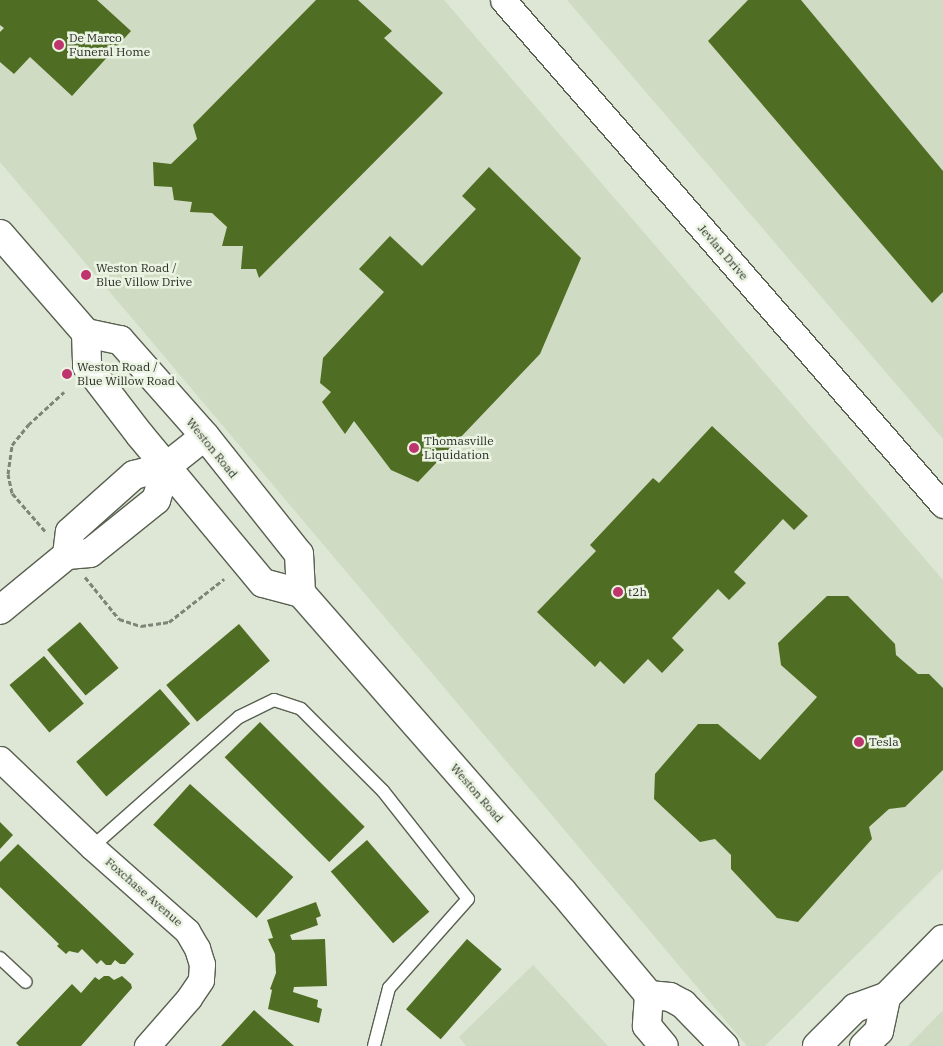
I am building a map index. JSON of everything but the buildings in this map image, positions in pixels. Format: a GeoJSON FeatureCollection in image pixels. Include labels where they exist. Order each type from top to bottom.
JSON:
{"type":"FeatureCollection","features":[{"type":"Feature","properties":{"kind":"main road"},"geometry":{"type":"LineString","coordinates":[[0,234],[86,333],[87,366],[263,583],[301,593]]}},
{"type":"Feature","properties":{"kind":"main road","name":"Weston Road"},"geometry":{"type":"LineString","coordinates":[[86,333],[120,340],[205,436],[299,554],[301,593],[562,891],[649,995]]}},
{"type":"Feature","properties":{"kind":"main road"},"geometry":{"type":"LineString","coordinates":[[0,610],[67,555],[70,532],[134,475],[167,466],[205,436]]}},
{"type":"Feature","properties":{"kind":"main road"},"geometry":{"type":"LineString","coordinates":[[817,1046],[855,1008],[886,997],[943,939]]}},
{"type":"Feature","properties":{"kind":"main road"},"geometry":{"type":"LineString","coordinates":[[664,1046],[647,1026],[649,995],[670,996],[683,1004],[724,1046]]}},
{"type":"Feature","properties":{"kind":"main road"},"geometry":{"type":"LineString","coordinates":[[864,1046],[879,1031],[886,997]]}},
{"type":"Feature","properties":{"kind":"street","name":"Jevlan Drive"},"geometry":{"type":"LineString","coordinates":[[503,0],[943,505]]}},
{"type":"Feature","properties":{"kind":"street","name":"Foxchase Avenue"},"geometry":{"type":"LineString","coordinates":[[0,759],[92,847],[187,931],[197,948],[202,964],[201,980],[189,998],[147,1046]]}},
{"type":"Feature","properties":{"kind":"lane"},"geometry":{"type":"LineString","coordinates":[[92,847],[239,716],[274,700],[301,709],[383,791],[468,899],[388,988],[374,1046]]}},
{"type":"Feature","properties":{"kind":"lane"},"geometry":{"type":"LineString","coordinates":[[0,958],[26,982]]}},
{"type":"Feature","properties":{"kind":"shaded area"},"geometry":{"type":"Polygon","coordinates":[[[0,0],[444,0],[943,580],[943,869],[765,1046],[747,1046],[0,162],[0,0]]]}},
{"type":"Feature","properties":{"kind":"shaded area"},"geometry":{"type":"Polygon","coordinates":[[[567,0],[943,0],[943,439],[567,0]]]}},
{"type":"Feature","properties":{"kind":"shaded area"},"geometry":{"type":"Polygon","coordinates":[[[533,965],[608,1046],[466,1046],[459,1037],[533,965]]]}},
{"type":"Feature","properties":{"kind":"shaded area"},"geometry":{"type":"Polygon","coordinates":[[[943,1010],[943,1046],[908,1046],[943,1010]]]}},
{"type":"Feature","properties":{"kind":"place","name":"De Marco Funeral Home"},"geometry":{"type":"Point","coordinates":[59,45]}},
{"type":"Feature","properties":{"kind":"place","name":"Weston Road / Blue Villow Drive"},"geometry":{"type":"Point","coordinates":[86,275]}},
{"type":"Feature","properties":{"kind":"place","name":"Weston Road / Blue Willow Road"},"geometry":{"type":"Point","coordinates":[67,374]}},
{"type":"Feature","properties":{"kind":"place","name":"Thomasville Liquidation"},"geometry":{"type":"Point","coordinates":[414,448]}},
{"type":"Feature","properties":{"kind":"place","name":"t2h"},"geometry":{"type":"Point","coordinates":[618,592]}},
{"type":"Feature","properties":{"kind":"place","name":"Tesla"},"geometry":{"type":"Point","coordinates":[859,742]}}]}
